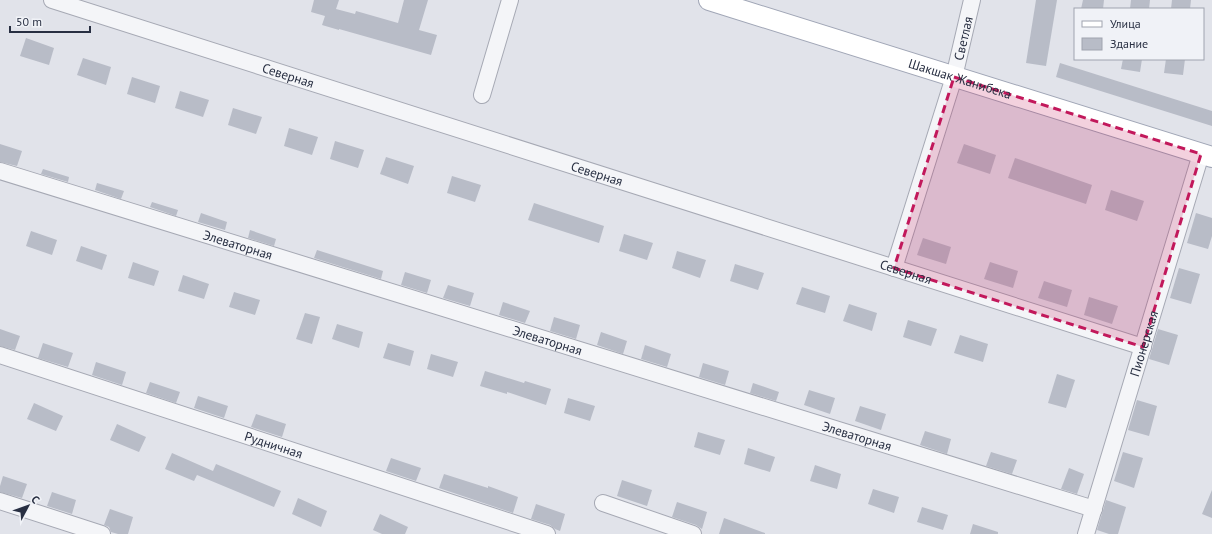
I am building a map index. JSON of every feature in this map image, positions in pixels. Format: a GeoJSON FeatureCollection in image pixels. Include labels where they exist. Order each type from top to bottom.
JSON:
{"type":"FeatureCollection","features":[{"type":"Feature","properties":{"kind":"main road","name":"Шакшак Жанибека"},"geometry":{"type":"LineString","coordinates":[[709,0],[1206,155]]}},
{"type":"Feature","properties":{"kind":"street","name":"Северная"},"geometry":{"type":"LineString","coordinates":[[52,0],[1142,348]]}},
{"type":"Feature","properties":{"kind":"street"},"geometry":{"type":"LineString","coordinates":[[482,95],[510,0]]}},
{"type":"Feature","properties":{"kind":"street","name":"Светлая"},"geometry":{"type":"LineString","coordinates":[[894,268],[954,77],[972,0]]}},
{"type":"Feature","properties":{"kind":"street","name":"Пионерская"},"geometry":{"type":"LineString","coordinates":[[1086,534],[1142,348],[1206,155]]}},
{"type":"Feature","properties":{"kind":"street","name":"Элеваторная"},"geometry":{"type":"LineString","coordinates":[[0,171],[1094,509]]}},
{"type":"Feature","properties":{"kind":"street","name":"Рудничная"},"geometry":{"type":"LineString","coordinates":[[0,355],[547,534]]}},
{"type":"Feature","properties":{"kind":"street"},"geometry":{"type":"LineString","coordinates":[[0,501],[102,534]]}},
{"type":"Feature","properties":{"kind":"street"},"geometry":{"type":"LineString","coordinates":[[603,503],[693,534]]}},
{"type":"Feature","properties":{"kind":"highlighted area"},"geometry":{"type":"Polygon","coordinates":[[[954,77],[1201,154],[1143,347],[894,268],[954,77]]]}},
{"type":"Feature","properties":{"kind":"building"},"geometry":{"type":"Polygon","coordinates":[[[314,0],[339,0],[336,9],[355,14],[356,11],[398,23],[404,0],[428,0],[419,30],[437,35],[431,55],[322,25],[325,16],[311,12],[314,0]]]}},
{"type":"Feature","properties":{"kind":"building"},"geometry":{"type":"Polygon","coordinates":[[[1036,0],[1057,0],[1046,66],[1026,63],[1036,0]]]}},
{"type":"Feature","properties":{"kind":"building"},"geometry":{"type":"Polygon","coordinates":[[[1083,0],[1104,0],[1103,8],[1081,8],[1083,0]]]}},
{"type":"Feature","properties":{"kind":"building"},"geometry":{"type":"Polygon","coordinates":[[[1131,0],[1150,0],[1149,8],[1130,8],[1131,0]]]}},
{"type":"Feature","properties":{"kind":"building"},"geometry":{"type":"Polygon","coordinates":[[[1172,0],[1191,0],[1190,8],[1171,8],[1172,0]]]}},
{"type":"Feature","properties":{"kind":"building"},"geometry":{"type":"Polygon","coordinates":[[[26,38],[54,48],[49,65],[20,56],[26,38]]]}},
{"type":"Feature","properties":{"kind":"building"},"geometry":{"type":"Polygon","coordinates":[[[83,58],[111,67],[106,85],[77,75],[83,58]]]}},
{"type":"Feature","properties":{"kind":"building"},"geometry":{"type":"Polygon","coordinates":[[[1123,60],[1142,60],[1140,72],[1121,69],[1123,60]]]}},
{"type":"Feature","properties":{"kind":"building"},"geometry":{"type":"Polygon","coordinates":[[[1166,60],[1185,60],[1183,75],[1164,73],[1166,60]]]}},
{"type":"Feature","properties":{"kind":"building"},"geometry":{"type":"Polygon","coordinates":[[[1060,63],[1212,111],[1212,126],[1056,77],[1060,63]]]}},
{"type":"Feature","properties":{"kind":"building"},"geometry":{"type":"Polygon","coordinates":[[[132,77],[160,86],[155,103],[127,94],[132,77]]]}},
{"type":"Feature","properties":{"kind":"building"},"geometry":{"type":"Polygon","coordinates":[[[180,91],[209,100],[203,117],[175,108],[180,91]]]}},
{"type":"Feature","properties":{"kind":"building"},"geometry":{"type":"Polygon","coordinates":[[[233,108],[262,117],[256,134],[228,125],[233,108]]]}},
{"type":"Feature","properties":{"kind":"building"},"geometry":{"type":"Polygon","coordinates":[[[289,128],[318,137],[312,155],[284,146],[289,128]]]}},
{"type":"Feature","properties":{"kind":"building"},"geometry":{"type":"Polygon","coordinates":[[[335,141],[364,150],[358,168],[330,159],[335,141]]]}},
{"type":"Feature","properties":{"kind":"building"},"geometry":{"type":"Polygon","coordinates":[[[0,144],[22,151],[17,166],[0,162],[0,144]]]}},
{"type":"Feature","properties":{"kind":"building"},"geometry":{"type":"Polygon","coordinates":[[[964,144],[996,155],[990,174],[957,163],[964,144]]]}},
{"type":"Feature","properties":{"kind":"building"},"geometry":{"type":"Polygon","coordinates":[[[386,157],[414,166],[408,184],[380,174],[386,157]]]}},
{"type":"Feature","properties":{"kind":"building"},"geometry":{"type":"Polygon","coordinates":[[[1015,158],[1092,185],[1086,204],[1008,178],[1015,158]]]}},
{"type":"Feature","properties":{"kind":"building"},"geometry":{"type":"Polygon","coordinates":[[[43,169],[69,177],[68,182],[41,174],[43,169]]]}},
{"type":"Feature","properties":{"kind":"building"},"geometry":{"type":"Polygon","coordinates":[[[452,176],[481,185],[475,202],[447,193],[452,176]]]}},
{"type":"Feature","properties":{"kind":"building"},"geometry":{"type":"Polygon","coordinates":[[[97,183],[124,191],[121,199],[95,190],[97,183]]]}},
{"type":"Feature","properties":{"kind":"building"},"geometry":{"type":"Polygon","coordinates":[[[1111,190],[1144,201],[1137,221],[1105,210],[1111,190]]]}},
{"type":"Feature","properties":{"kind":"building"},"geometry":{"type":"Polygon","coordinates":[[[152,202],[178,210],[176,216],[150,207],[152,202]]]}},
{"type":"Feature","properties":{"kind":"building"},"geometry":{"type":"Polygon","coordinates":[[[534,203],[604,226],[599,243],[528,220],[534,203]]]}},
{"type":"Feature","properties":{"kind":"building"},"geometry":{"type":"Polygon","coordinates":[[[201,213],[227,222],[225,230],[198,222],[201,213]]]}},
{"type":"Feature","properties":{"kind":"building"},"geometry":{"type":"Polygon","coordinates":[[[1196,213],[1212,218],[1212,236],[1208,249],[1187,243],[1196,213]]]}},
{"type":"Feature","properties":{"kind":"building"},"geometry":{"type":"Polygon","coordinates":[[[250,230],[276,239],[274,246],[248,238],[250,230]]]}},
{"type":"Feature","properties":{"kind":"building"},"geometry":{"type":"Polygon","coordinates":[[[31,231],[57,240],[52,255],[26,246],[31,231]]]}},
{"type":"Feature","properties":{"kind":"building"},"geometry":{"type":"Polygon","coordinates":[[[624,234],[653,243],[647,260],[619,251],[624,234]]]}},
{"type":"Feature","properties":{"kind":"building"},"geometry":{"type":"Polygon","coordinates":[[[923,238],[951,247],[946,264],[917,255],[923,238]]]}},
{"type":"Feature","properties":{"kind":"building"},"geometry":{"type":"Polygon","coordinates":[[[81,246],[107,255],[102,270],[76,261],[81,246]]]}},
{"type":"Feature","properties":{"kind":"building"},"geometry":{"type":"Polygon","coordinates":[[[317,250],[383,271],[381,279],[314,258],[317,250]]]}},
{"type":"Feature","properties":{"kind":"building"},"geometry":{"type":"Polygon","coordinates":[[[677,251],[706,260],[700,278],[672,268],[677,251]]]}},
{"type":"Feature","properties":{"kind":"building"},"geometry":{"type":"Polygon","coordinates":[[[133,262],[159,271],[154,286],[128,278],[133,262]]]}},
{"type":"Feature","properties":{"kind":"building"},"geometry":{"type":"Polygon","coordinates":[[[990,262],[1018,271],[1013,288],[984,279],[990,262]]]}},
{"type":"Feature","properties":{"kind":"building"},"geometry":{"type":"Polygon","coordinates":[[[735,264],[764,273],[758,290],[730,281],[735,264]]]}},
{"type":"Feature","properties":{"kind":"building"},"geometry":{"type":"Polygon","coordinates":[[[1179,268],[1200,274],[1191,304],[1170,298],[1179,268]]]}},
{"type":"Feature","properties":{"kind":"building"},"geometry":{"type":"Polygon","coordinates":[[[405,272],[431,280],[427,293],[401,285],[405,272]]]}},
{"type":"Feature","properties":{"kind":"building"},"geometry":{"type":"Polygon","coordinates":[[[183,275],[209,284],[204,299],[178,291],[183,275]]]}},
{"type":"Feature","properties":{"kind":"building"},"geometry":{"type":"Polygon","coordinates":[[[1044,281],[1072,290],[1067,307],[1038,298],[1044,281]]]}},
{"type":"Feature","properties":{"kind":"building"},"geometry":{"type":"Polygon","coordinates":[[[448,285],[474,293],[470,306],[443,298],[448,285]]]}},
{"type":"Feature","properties":{"kind":"building"},"geometry":{"type":"Polygon","coordinates":[[[802,287],[830,296],[825,313],[796,304],[802,287]]]}},
{"type":"Feature","properties":{"kind":"building"},"geometry":{"type":"Polygon","coordinates":[[[234,292],[260,300],[255,315],[229,307],[234,292]]]}},
{"type":"Feature","properties":{"kind":"building"},"geometry":{"type":"Polygon","coordinates":[[[1089,297],[1118,306],[1112,324],[1084,315],[1089,297]]]}},
{"type":"Feature","properties":{"kind":"building"},"geometry":{"type":"Polygon","coordinates":[[[503,302],[530,311],[525,323],[499,315],[503,302]]]}},
{"type":"Feature","properties":{"kind":"building"},"geometry":{"type":"Polygon","coordinates":[[[849,304],[877,313],[872,331],[843,321],[849,304]]]}},
{"type":"Feature","properties":{"kind":"building"},"geometry":{"type":"Polygon","coordinates":[[[305,313],[320,317],[312,344],[296,339],[305,313]]]}},
{"type":"Feature","properties":{"kind":"building"},"geometry":{"type":"Polygon","coordinates":[[[554,317],[580,325],[576,339],[550,331],[554,317]]]}},
{"type":"Feature","properties":{"kind":"building"},"geometry":{"type":"Polygon","coordinates":[[[908,320],[937,329],[931,346],[903,337],[908,320]]]}},
{"type":"Feature","properties":{"kind":"building"},"geometry":{"type":"Polygon","coordinates":[[[337,324],[363,332],[359,348],[332,339],[337,324]]]}},
{"type":"Feature","properties":{"kind":"building"},"geometry":{"type":"Polygon","coordinates":[[[0,329],[20,336],[15,350],[0,346],[0,329]]]}},
{"type":"Feature","properties":{"kind":"building"},"geometry":{"type":"Polygon","coordinates":[[[1158,329],[1178,335],[1169,365],[1149,359],[1158,329]]]}},
{"type":"Feature","properties":{"kind":"building"},"geometry":{"type":"Polygon","coordinates":[[[601,332],[627,341],[623,354],[597,345],[601,332]]]}},
{"type":"Feature","properties":{"kind":"building"},"geometry":{"type":"Polygon","coordinates":[[[960,335],[988,344],[983,362],[954,353],[960,335]]]}},
{"type":"Feature","properties":{"kind":"building"},"geometry":{"type":"Polygon","coordinates":[[[43,343],[73,353],[68,367],[38,358],[43,343]]]}},
{"type":"Feature","properties":{"kind":"building"},"geometry":{"type":"Polygon","coordinates":[[[388,343],[414,351],[410,366],[383,358],[388,343]]]}},
{"type":"Feature","properties":{"kind":"building"},"geometry":{"type":"Polygon","coordinates":[[[645,345],[671,354],[667,367],[641,359],[645,345]]]}},
{"type":"Feature","properties":{"kind":"building"},"geometry":{"type":"Polygon","coordinates":[[[431,354],[458,362],[453,377],[427,369],[431,354]]]}},
{"type":"Feature","properties":{"kind":"building"},"geometry":{"type":"Polygon","coordinates":[[[96,362],[126,372],[122,385],[92,375],[96,362]]]}},
{"type":"Feature","properties":{"kind":"building"},"geometry":{"type":"Polygon","coordinates":[[[703,363],[729,371],[725,385],[699,377],[703,363]]]}},
{"type":"Feature","properties":{"kind":"building"},"geometry":{"type":"Polygon","coordinates":[[[485,371],[524,383],[525,381],[551,389],[546,405],[507,392],[507,394],[480,386],[485,371]]]}},
{"type":"Feature","properties":{"kind":"building"},"geometry":{"type":"Polygon","coordinates":[[[1057,374],[1075,380],[1066,408],[1048,403],[1057,374]]]}},
{"type":"Feature","properties":{"kind":"building"},"geometry":{"type":"Polygon","coordinates":[[[150,382],[180,392],[176,403],[146,393],[150,382]]]}},
{"type":"Feature","properties":{"kind":"building"},"geometry":{"type":"Polygon","coordinates":[[[753,383],[779,392],[776,401],[750,393],[753,383]]]}},
{"type":"Feature","properties":{"kind":"building"},"geometry":{"type":"Polygon","coordinates":[[[809,390],[835,398],[830,414],[804,405],[809,390]]]}},
{"type":"Feature","properties":{"kind":"building"},"geometry":{"type":"Polygon","coordinates":[[[198,396],[228,406],[224,418],[194,408],[198,396]]]}},
{"type":"Feature","properties":{"kind":"building"},"geometry":{"type":"Polygon","coordinates":[[[568,398],[595,406],[590,421],[564,413],[568,398]]]}},
{"type":"Feature","properties":{"kind":"building"},"geometry":{"type":"Polygon","coordinates":[[[1137,400],[1157,406],[1149,436],[1128,430],[1137,400]]]}},
{"type":"Feature","properties":{"kind":"building"},"geometry":{"type":"Polygon","coordinates":[[[34,403],[63,416],[56,431],[27,419],[34,403]]]}},
{"type":"Feature","properties":{"kind":"building"},"geometry":{"type":"Polygon","coordinates":[[[860,406],[886,414],[881,430],[855,421],[860,406]]]}},
{"type":"Feature","properties":{"kind":"building"},"geometry":{"type":"Polygon","coordinates":[[[256,414],[286,424],[282,437],[251,427],[256,414]]]}},
{"type":"Feature","properties":{"kind":"building"},"geometry":{"type":"Polygon","coordinates":[[[117,424],[146,437],[139,452],[110,440],[117,424]]]}},
{"type":"Feature","properties":{"kind":"building"},"geometry":{"type":"Polygon","coordinates":[[[925,431],[951,439],[947,454],[920,445],[925,431]]]}},
{"type":"Feature","properties":{"kind":"building"},"geometry":{"type":"Polygon","coordinates":[[[698,432],[725,440],[720,455],[694,447],[698,432]]]}},
{"type":"Feature","properties":{"kind":"building"},"geometry":{"type":"Polygon","coordinates":[[[748,448],[775,457],[770,472],[744,464],[748,448]]]}},
{"type":"Feature","properties":{"kind":"building"},"geometry":{"type":"Polygon","coordinates":[[[991,452],[1017,460],[1012,474],[986,466],[991,452]]]}},
{"type":"Feature","properties":{"kind":"building"},"geometry":{"type":"Polygon","coordinates":[[[1123,452],[1143,458],[1134,488],[1114,481],[1123,452]]]}},
{"type":"Feature","properties":{"kind":"building"},"geometry":{"type":"Polygon","coordinates":[[[172,453],[213,471],[216,464],[281,491],[274,507],[197,475],[194,481],[165,469],[172,453]]]}},
{"type":"Feature","properties":{"kind":"building"},"geometry":{"type":"Polygon","coordinates":[[[391,458],[421,468],[416,481],[386,471],[391,458]]]}},
{"type":"Feature","properties":{"kind":"building"},"geometry":{"type":"Polygon","coordinates":[[[815,465],[841,474],[837,489],[810,481],[815,465]]]}},
{"type":"Feature","properties":{"kind":"building"},"geometry":{"type":"Polygon","coordinates":[[[1069,468],[1084,474],[1077,494],[1061,489],[1069,468]]]}},
{"type":"Feature","properties":{"kind":"building"},"geometry":{"type":"Polygon","coordinates":[[[444,474],[488,488],[488,486],[518,497],[513,513],[439,488],[444,474]]]}},
{"type":"Feature","properties":{"kind":"building"},"geometry":{"type":"Polygon","coordinates":[[[3,476],[27,484],[22,498],[0,492],[3,476]]]}},
{"type":"Feature","properties":{"kind":"building"},"geometry":{"type":"Polygon","coordinates":[[[622,480],[652,490],[647,506],[617,496],[622,480]]]}},
{"type":"Feature","properties":{"kind":"building"},"geometry":{"type":"Polygon","coordinates":[[[873,489],[899,497],[894,513],[868,504],[873,489]]]}},
{"type":"Feature","properties":{"kind":"building"},"geometry":{"type":"Polygon","coordinates":[[[1212,490],[1212,518],[1202,514],[1212,490]]]}},
{"type":"Feature","properties":{"kind":"building"},"geometry":{"type":"Polygon","coordinates":[[[52,492],[76,500],[72,514],[47,506],[52,492]]]}},
{"type":"Feature","properties":{"kind":"building"},"geometry":{"type":"Polygon","coordinates":[[[298,498],[327,511],[321,527],[292,514],[298,498]]]}},
{"type":"Feature","properties":{"kind":"building"},"geometry":{"type":"Polygon","coordinates":[[[1106,500],[1126,507],[1118,534],[1109,534],[1097,530],[1106,500]]]}},
{"type":"Feature","properties":{"kind":"building"},"geometry":{"type":"Polygon","coordinates":[[[677,502],[707,512],[702,529],[696,525],[672,517],[677,502]]]}},
{"type":"Feature","properties":{"kind":"building"},"geometry":{"type":"Polygon","coordinates":[[[536,504],[565,514],[560,531],[550,525],[531,519],[536,504]]]}},
{"type":"Feature","properties":{"kind":"building"},"geometry":{"type":"Polygon","coordinates":[[[922,507],[948,515],[943,530],[917,522],[922,507]]]}},
{"type":"Feature","properties":{"kind":"building"},"geometry":{"type":"Polygon","coordinates":[[[110,509],[133,517],[128,534],[111,532],[109,527],[104,525],[110,509]]]}},
{"type":"Feature","properties":{"kind":"building"},"geometry":{"type":"Polygon","coordinates":[[[380,514],[408,527],[405,534],[382,534],[373,530],[380,514]]]}},
{"type":"Feature","properties":{"kind":"building"},"geometry":{"type":"Polygon","coordinates":[[[724,518],[765,533],[765,534],[719,534],[724,518]]]}},
{"type":"Feature","properties":{"kind":"building"},"geometry":{"type":"Polygon","coordinates":[[[973,524],[998,532],[998,534],[970,534],[973,524]]]}}]}
